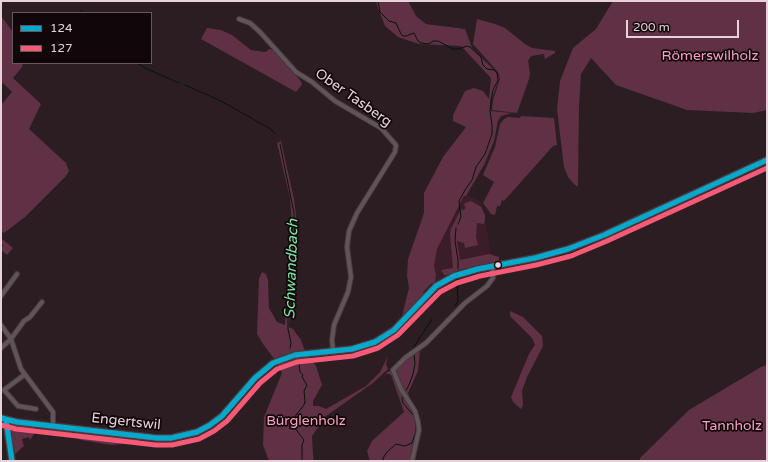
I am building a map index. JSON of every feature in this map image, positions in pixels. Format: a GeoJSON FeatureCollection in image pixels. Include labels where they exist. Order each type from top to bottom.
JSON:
{"type":"FeatureCollection","features":[{"type":"Feature","properties":{"kind":"main road","name":"Engertswil"},"geometry":{"type":"LineString","coordinates":[[12,461],[3,419],[157,438],[171,438],[197,432],[222,416],[255,378],[273,363],[287,357],[305,353],[360,348],[380,340],[394,330],[442,281],[462,273],[547,256],[580,245],[767,160]]}},
{"type":"Feature","properties":{"kind":"street","name":"Ober Tasberg"},"geometry":{"type":"LineString","coordinates":[[239,19],[250,23],[260,32],[296,72],[312,82],[335,101],[381,128],[396,145],[395,152],[357,214],[349,231],[347,247],[351,277],[348,292],[334,325],[332,340],[333,351]]}},
{"type":"Feature","properties":{"kind":"street"},"geometry":{"type":"LineString","coordinates":[[412,461],[419,430],[418,422],[415,411],[391,370],[431,338],[465,303],[487,286],[493,278],[492,266]]}},
{"type":"Feature","properties":{"kind":"street"},"geometry":{"type":"LineString","coordinates":[[1,296],[17,274]]}},
{"type":"Feature","properties":{"kind":"street"},"geometry":{"type":"LineString","coordinates":[[1,348],[11,339],[24,321],[42,302]]}},
{"type":"Feature","properties":{"kind":"street"},"geometry":{"type":"LineString","coordinates":[[1,325],[11,339],[24,375],[50,406],[53,412],[53,426]]}},
{"type":"Feature","properties":{"kind":"street"},"geometry":{"type":"LineString","coordinates":[[24,375],[4,390],[18,406],[36,409]]}},
{"type":"Feature","properties":{"kind":"shaded area"},"geometry":{"type":"Polygon","coordinates":[[[465,196],[470,196],[482,203],[493,265],[463,274],[438,286],[435,283],[436,274],[434,266],[437,249],[465,196]]]}},
{"type":"Feature","properties":{"kind":"green space"},"geometry":{"type":"Polygon","coordinates":[[[376,1],[408,1],[416,16],[426,24],[465,29],[472,48],[497,73],[499,79],[491,101],[491,111],[512,113],[501,116],[498,121],[494,141],[484,165],[466,196],[464,196],[437,249],[434,266],[436,274],[435,284],[434,285],[432,283],[423,292],[425,295],[401,320],[409,288],[407,276],[408,259],[424,213],[424,193],[443,157],[466,127],[453,121],[453,115],[465,91],[474,88],[483,91],[489,99],[491,78],[461,46],[419,44],[398,37],[385,26],[376,1]]]}},
{"type":"Feature","properties":{"kind":"green space","name":"Römerswilholz"},"geometry":{"type":"Polygon","coordinates":[[[613,1],[767,1],[767,110],[753,113],[687,110],[616,85],[591,58],[581,74],[578,187],[568,177],[564,167],[557,109],[560,81],[573,48],[596,29],[613,1]]]}},
{"type":"Feature","properties":{"kind":"green space"},"geometry":{"type":"Polygon","coordinates":[[[1,16],[12,31],[12,64],[23,64],[13,78],[41,104],[29,129],[66,163],[69,171],[66,176],[25,217],[4,233],[1,231],[1,105],[12,92],[3,83],[1,85],[1,16]]]}},
{"type":"Feature","properties":{"kind":"green space"},"geometry":{"type":"Polygon","coordinates":[[[477,19],[505,28],[532,48],[555,51],[555,53],[545,59],[544,54],[531,56],[528,61],[530,73],[529,79],[517,113],[492,110],[493,100],[500,79],[498,72],[473,44],[477,19]]]}},
{"type":"Feature","properties":{"kind":"green space"},"geometry":{"type":"Polygon","coordinates":[[[207,28],[221,30],[232,35],[251,50],[266,52],[269,49],[274,50],[302,83],[301,86],[296,92],[201,39],[207,28]]]}},
{"type":"Feature","properties":{"kind":"green space"},"geometry":{"type":"Polygon","coordinates":[[[521,116],[554,118],[557,145],[553,146],[504,201],[502,200],[500,206],[497,206],[495,215],[491,214],[483,203],[494,182],[483,175],[495,147],[500,124],[508,117],[520,118],[521,116]]]}},
{"type":"Feature","properties":{"kind":"green space"},"geometry":{"type":"Polygon","coordinates":[[[281,141],[294,199],[297,224],[296,255],[290,302],[289,327],[293,329],[301,340],[305,351],[291,353],[275,360],[257,334],[259,279],[262,272],[266,274],[268,280],[269,308],[277,322],[285,325],[286,300],[292,254],[292,223],[290,198],[277,143],[281,141]]]}},
{"type":"Feature","properties":{"kind":"green space"},"geometry":{"type":"Polygon","coordinates":[[[471,201],[481,207],[485,215],[485,220],[484,224],[477,223],[476,237],[478,245],[465,248],[464,243],[457,241],[460,260],[489,254],[499,257],[499,263],[478,266],[444,275],[441,270],[453,268],[450,234],[451,229],[461,209],[464,210],[466,207],[464,206],[465,203],[471,201]]]}},
{"type":"Feature","properties":{"kind":"green space"},"geometry":{"type":"Polygon","coordinates":[[[1,238],[13,248],[7,255],[1,250],[3,245],[1,244],[1,238]]]}},
{"type":"Feature","properties":{"kind":"green space"},"geometry":{"type":"Polygon","coordinates":[[[510,311],[523,317],[542,336],[543,346],[527,377],[522,391],[523,405],[521,409],[513,402],[511,397],[529,354],[535,345],[532,338],[510,316],[510,311]]]}},
{"type":"Feature","properties":{"kind":"green space"},"geometry":{"type":"Polygon","coordinates":[[[420,350],[418,371],[408,393],[417,423],[417,431],[410,461],[370,461],[367,451],[372,441],[404,412],[391,375],[386,374],[382,377],[389,371],[396,375],[397,367],[420,350]]]}},
{"type":"Feature","properties":{"kind":"green space","name":"Bürglenholz"},"geometry":{"type":"Polygon","coordinates":[[[307,355],[316,366],[322,385],[313,401],[313,406],[319,406],[326,409],[366,386],[380,372],[388,356],[386,364],[388,369],[373,383],[326,416],[312,436],[314,461],[269,461],[263,445],[264,417],[282,373],[277,364],[307,355]]]}},
{"type":"Feature","properties":{"kind":"green space","name":"Tannholz"},"geometry":{"type":"Polygon","coordinates":[[[767,365],[767,461],[640,461],[640,458],[689,410],[761,367],[767,365]]]}},
{"type":"Feature","properties":{"kind":"green space"},"geometry":{"type":"Polygon","coordinates":[[[12,423],[32,425],[35,433],[30,440],[29,437],[22,439],[24,446],[14,455],[9,426],[12,423]]]}},
{"type":"Feature","properties":{"kind":"green space"},"geometry":{"type":"Polygon","coordinates":[[[47,428],[71,430],[74,437],[43,432],[43,430],[47,428]]]}},
{"type":"Feature","properties":{"kind":"green space"},"geometry":{"type":"Polygon","coordinates":[[[76,430],[139,438],[139,441],[135,443],[111,445],[81,440],[77,438],[76,430]]]}},
{"type":"Feature","properties":{"kind":"waterway"},"geometry":{"type":"LineString","coordinates":[[378,1],[380,12],[389,21],[396,23],[403,36],[414,33],[418,41],[421,43],[429,44],[433,41],[438,41],[453,49],[459,49],[467,46],[470,47],[481,57],[483,65],[487,69],[494,70],[497,73],[498,80],[493,90],[490,111],[492,134],[485,154],[476,167],[472,180],[459,201],[461,217],[458,224]]}},
{"type":"Feature","properties":{"kind":"waterway","name":"Schwandbach"},"geometry":{"type":"LineString","coordinates":[[139,64],[179,83]]}},
{"type":"Feature","properties":{"kind":"waterway","name":"Schwandbach"},"geometry":{"type":"LineString","coordinates":[[185,85],[221,101],[269,128],[275,133]]}},
{"type":"Feature","properties":{"kind":"waterway","name":"Schwandbach"},"geometry":{"type":"LineString","coordinates":[[280,144],[294,213],[295,240],[288,300],[288,329],[291,343],[290,348]]}},
{"type":"Feature","properties":{"kind":"waterway"},"geometry":{"type":"LineString","coordinates":[[456,228],[455,241],[458,269]]}},
{"type":"Feature","properties":{"kind":"waterway"},"geometry":{"type":"LineString","coordinates":[[455,306],[458,301],[457,279]]}},
{"type":"Feature","properties":{"kind":"waterway"},"geometry":{"type":"LineString","coordinates":[[414,351],[414,347],[432,319]]}},
{"type":"Feature","properties":{"kind":"waterway"},"geometry":{"type":"LineString","coordinates":[[405,392],[413,374],[415,364],[414,354]]}},
{"type":"Feature","properties":{"kind":"waterway","name":"Schwandbach"},"geometry":{"type":"LineString","coordinates":[[299,363],[300,372],[303,375],[302,377],[307,385],[304,391],[304,405],[296,415],[293,424],[304,440],[302,445],[302,461]]}},
{"type":"Feature","properties":{"kind":"waterway"},"geometry":{"type":"LineString","coordinates":[[383,461],[383,458],[387,452],[396,444],[405,446],[412,443],[416,431],[414,416],[403,403],[403,395]]}},
{"type":"Feature","properties":{"kind":"transit line","name":"124"},"geometry":{"type":"LineString","coordinates":[[1,418],[17,422],[157,438],[171,438],[197,432],[222,416],[255,378],[273,363],[295,355],[352,349],[375,342],[394,330],[436,286],[454,276],[478,269],[535,258],[568,249],[604,235],[767,160]]}},
{"type":"Feature","properties":{"kind":"transit line","name":"127"},"geometry":{"type":"LineString","coordinates":[[1,425],[16,429],[156,445],[172,445],[199,439],[214,431],[227,421],[260,383],[277,369],[297,362],[353,356],[378,348],[398,335],[440,292],[457,283],[480,276],[536,265],[571,256],[767,168]]}},
{"type":"Feature","properties":{"kind":"transit line","name":"124"},"geometry":{"type":"LineString","coordinates":[[6,420],[12,461]]}}]}
